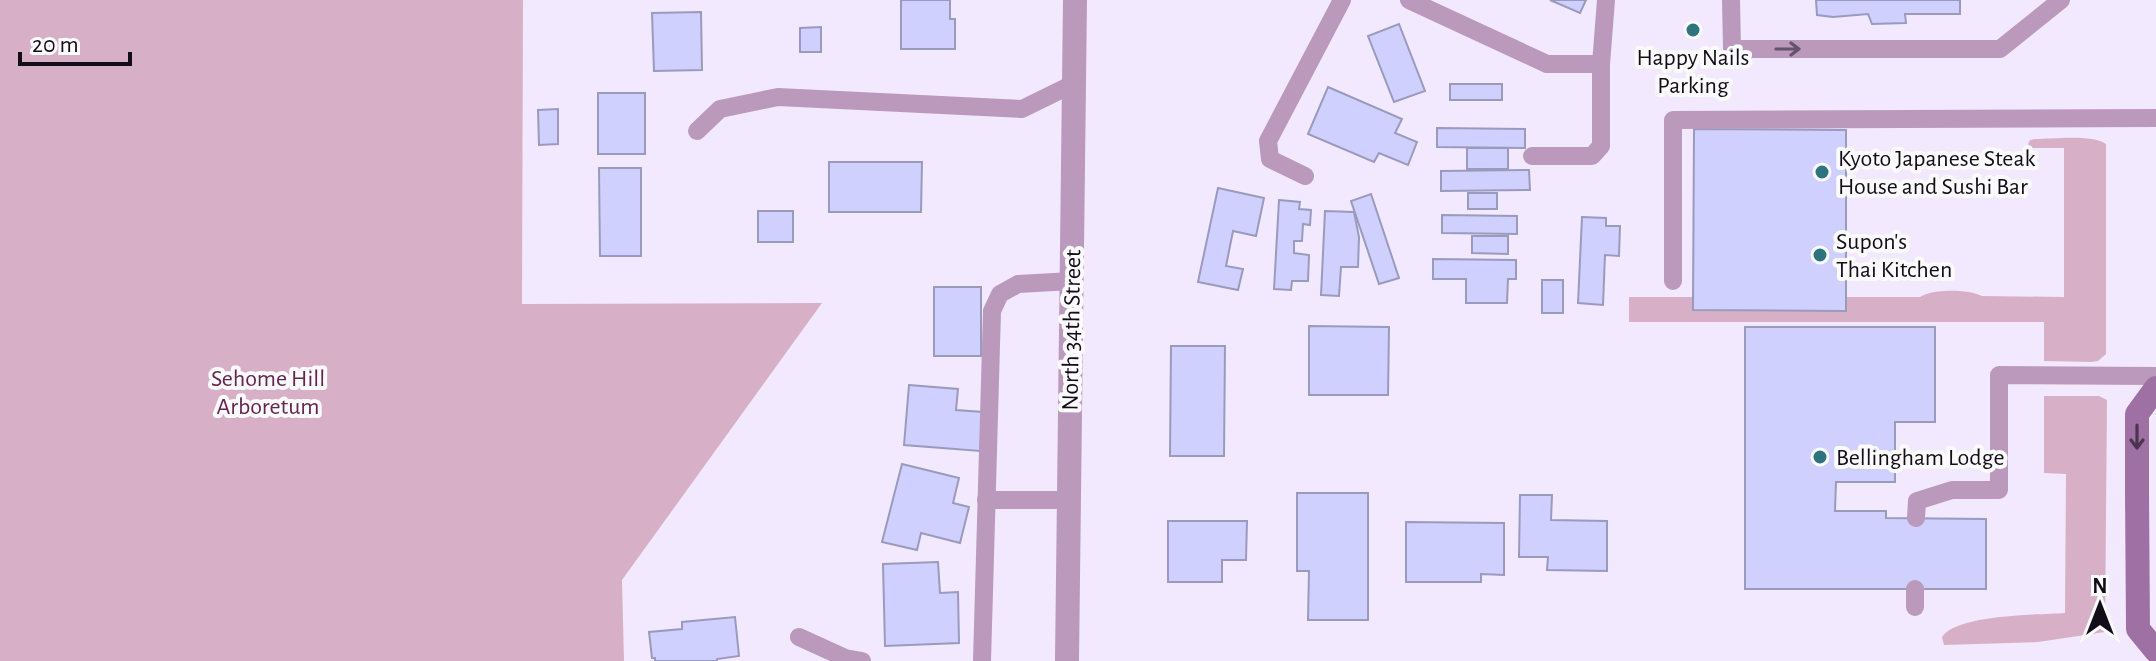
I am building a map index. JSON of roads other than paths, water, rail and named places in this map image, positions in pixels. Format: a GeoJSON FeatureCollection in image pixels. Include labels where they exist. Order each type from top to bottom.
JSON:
{"type":"FeatureCollection","features":[{"type":"Feature","properties":{"kind":"main road"},"geometry":{"type":"LineString","coordinates":[[2156,388],[2137,414],[2138,629],[2156,651]]}},
{"type":"Feature","properties":{"kind":"street","name":"North 34th Street"},"geometry":{"type":"LineString","coordinates":[[1067,661],[1075,0]]}},
{"type":"Feature","properties":{"kind":"lane"},"geometry":{"type":"LineString","coordinates":[[1305,176],[1270,159],[1268,141],[1342,0]]}},
{"type":"Feature","properties":{"kind":"lane"},"geometry":{"type":"LineString","coordinates":[[1409,0],[1547,64],[1601,64]]}},
{"type":"Feature","properties":{"kind":"lane"},"geometry":{"type":"LineString","coordinates":[[1532,156],[1592,156],[1601,146],[1601,64],[1606,0]]}},
{"type":"Feature","properties":{"kind":"lane"},"geometry":{"type":"LineString","coordinates":[[1731,0],[1732,49],[2000,49],[2061,0]]}},
{"type":"Feature","properties":{"kind":"lane"},"geometry":{"type":"LineString","coordinates":[[697,131],[720,109],[778,97],[1022,109],[1075,83]]}},
{"type":"Feature","properties":{"kind":"lane"},"geometry":{"type":"LineString","coordinates":[[1673,281],[1673,120],[2156,118]]}},
{"type":"Feature","properties":{"kind":"lane"},"geometry":{"type":"LineString","coordinates":[[982,661],[992,311],[1000,294],[1018,284],[1072,281]]}},
{"type":"Feature","properties":{"kind":"lane"},"geometry":{"type":"LineString","coordinates":[[1916,518],[1917,501],[1952,490],[1999,490],[1999,375],[2156,376]]}},
{"type":"Feature","properties":{"kind":"lane"},"geometry":{"type":"LineString","coordinates":[[986,500],[1069,500]]}},
{"type":"Feature","properties":{"kind":"lane"},"geometry":{"type":"LineString","coordinates":[[799,637],[845,658],[862,661]]}},
{"type":"Feature","properties":{"kind":"place","name":"Happy Nails Parking"},"geometry":{"type":"Point","coordinates":[1693,30]}},
{"type":"Feature","properties":{"kind":"place","name":"Kyoto Japanese Steak House and Sushi Bar"},"geometry":{"type":"Point","coordinates":[1822,172]}},
{"type":"Feature","properties":{"kind":"place","name":"Supon's Thai Kitchen"},"geometry":{"type":"Point","coordinates":[1820,255]}},
{"type":"Feature","properties":{"kind":"place","name":"Bellingham Lodge"},"geometry":{"type":"Point","coordinates":[1820,457]}},
{"type":"Feature","properties":{"kind":"park label","name":"Sehome Hill Arboretum"},"geometry":{"type":"Point","coordinates":[268,392]}}]}
